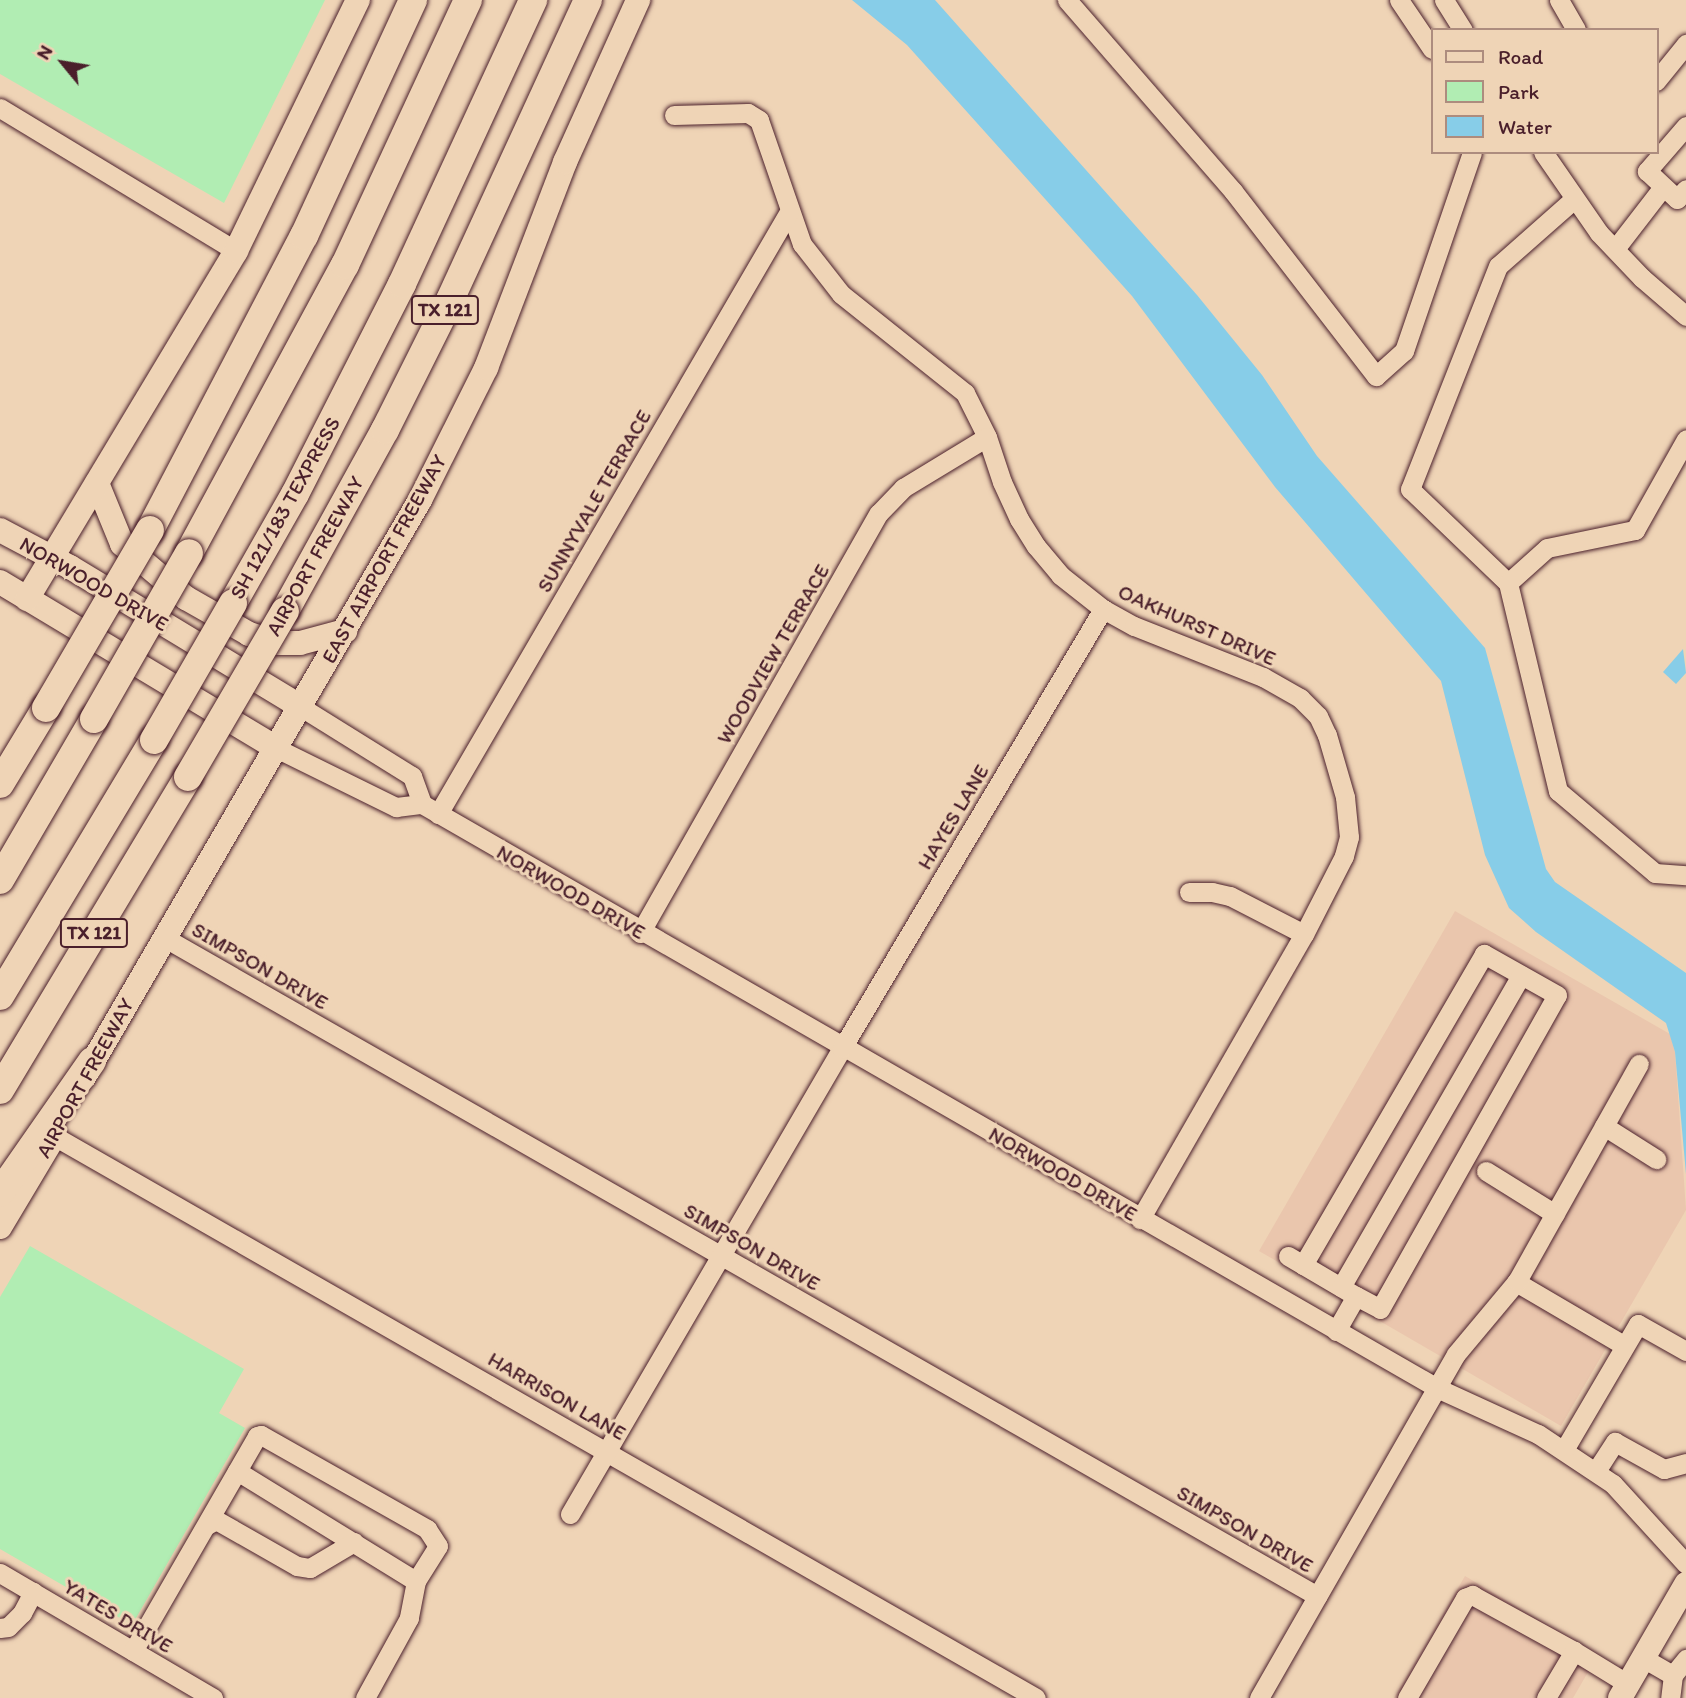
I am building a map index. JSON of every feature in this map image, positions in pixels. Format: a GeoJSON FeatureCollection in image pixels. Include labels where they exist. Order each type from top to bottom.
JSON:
{"type":"FeatureCollection","features":[{"type":"Feature","properties":{"kind":"highway"},"geometry":{"type":"LineString","coordinates":[[0,784],[150,530],[304,236],[414,0]]}},
{"type":"Feature","properties":{"kind":"highway"},"geometry":{"type":"LineString","coordinates":[[0,880],[189,553],[345,265],[468,0]]}},
{"type":"Feature","properties":{"kind":"highway","name":"SH 121/183 TEXPRESS"},"geometry":{"type":"LineString","coordinates":[[0,996],[154,740],[295,494],[396,296],[533,0]]}},
{"type":"Feature","properties":{"kind":"highway","name":"AIRPORT FREEWAY"},"geometry":{"type":"LineString","coordinates":[[0,1090],[285,611],[385,430],[450,300],[588,0]]}},
{"type":"Feature","properties":{"kind":"highway"},"geometry":{"type":"LineString","coordinates":[[0,1193],[92,1061]]}},
{"type":"Feature","properties":{"kind":"main road"},"geometry":{"type":"LineString","coordinates":[[27,599],[236,251],[358,0]]}},
{"type":"Feature","properties":{"kind":"main road","name":"EAST AIRPORT FREEWAY"},"geometry":{"type":"LineString","coordinates":[[276,748],[420,500],[486,368],[565,162],[638,0]]}},
{"type":"Feature","properties":{"kind":"main road"},"geometry":{"type":"LineString","coordinates":[[97,483],[122,544],[186,598],[249,634],[278,643],[300,643],[345,631]]}},
{"type":"Feature","properties":{"kind":"main road","name":"NORWOOD DRIVE"},"geometry":{"type":"LineString","coordinates":[[0,530],[53,558],[301,707]]}},
{"type":"Feature","properties":{"kind":"main road","name":"NORWOOD DRIVE"},"geometry":{"type":"LineString","coordinates":[[0,582],[276,748]]}},
{"type":"Feature","properties":{"kind":"main road","name":"AIRPORT FREEWAY"},"geometry":{"type":"LineString","coordinates":[[0,1227],[54,1136],[92,1061],[276,748]]}},
{"type":"Feature","properties":{"kind":"main road"},"geometry":{"type":"LineString","coordinates":[[1624,1691],[1686,1584]]}},
{"type":"Feature","properties":{"kind":"street"},"geometry":{"type":"LineString","coordinates":[[1067,0],[1233,191],[1376,376],[1404,351],[1471,154]]}},
{"type":"Feature","properties":{"kind":"street"},"geometry":{"type":"LineString","coordinates":[[1399,0],[1430,46]]}},
{"type":"Feature","properties":{"kind":"street"},"geometry":{"type":"LineString","coordinates":[[1444,0],[1462,28]]}},
{"type":"Feature","properties":{"kind":"street"},"geometry":{"type":"LineString","coordinates":[[1559,0],[1575,28]]}},
{"type":"Feature","properties":{"kind":"street"},"geometry":{"type":"LineString","coordinates":[[1658,79],[1686,44]]}},
{"type":"Feature","properties":{"kind":"street"},"geometry":{"type":"LineString","coordinates":[[0,108],[236,251]]}},
{"type":"Feature","properties":{"kind":"street","name":"OAKHURST DRIVE"},"geometry":{"type":"LineString","coordinates":[[674,115],[748,113],[760,120],[802,244],[820,271],[841,294],[965,393],[987,437],[1002,482],[1036,546],[1060,575],[1103,609],[1134,626],[1263,677],[1300,698],[1318,716],[1342,779],[1349,837],[1343,856],[1304,934],[1140,1219]]}},
{"type":"Feature","properties":{"kind":"street"},"geometry":{"type":"LineString","coordinates":[[1686,126],[1647,171],[1677,200],[1686,189]]}},
{"type":"Feature","properties":{"kind":"street"},"geometry":{"type":"LineString","coordinates":[[1544,154],[1574,199],[1615,249],[1686,316]]}},
{"type":"Feature","properties":{"kind":"street"},"geometry":{"type":"LineString","coordinates":[[1615,249],[1663,187]]}},
{"type":"Feature","properties":{"kind":"street"},"geometry":{"type":"LineString","coordinates":[[1574,199],[1497,266],[1410,489],[1508,583],[1558,791],[1655,873],[1686,874]]}},
{"type":"Feature","properties":{"kind":"street","name":"SUNNYVALE TERRACE"},"geometry":{"type":"LineString","coordinates":[[430,809],[789,212]]}},
{"type":"Feature","properties":{"kind":"street","name":"WOODVIEW TERRACE"},"geometry":{"type":"LineString","coordinates":[[640,933],[879,513],[903,488],[987,437]]}},
{"type":"Feature","properties":{"kind":"street"},"geometry":{"type":"LineString","coordinates":[[1508,583],[1548,548],[1634,530],[1686,439]]}},
{"type":"Feature","properties":{"kind":"street","name":"HAYES LANE"},"geometry":{"type":"LineString","coordinates":[[607,1451],[720,1255],[1103,609]]}},
{"type":"Feature","properties":{"kind":"street","name":"NORWOOD DRIVE"},"geometry":{"type":"LineString","coordinates":[[301,707],[412,776],[430,809]]}},
{"type":"Feature","properties":{"kind":"street","name":"NORWOOD DRIVE"},"geometry":{"type":"LineString","coordinates":[[276,748],[396,807],[430,809],[640,933],[1437,1388],[1538,1434],[1613,1483],[1686,1564]]}},
{"type":"Feature","properties":{"kind":"street"},"geometry":{"type":"LineString","coordinates":[[1189,892],[1212,892],[1230,896],[1304,934]]}},
{"type":"Feature","properties":{"kind":"street","name":"SIMPSON DRIVE"},"geometry":{"type":"LineString","coordinates":[[165,938],[1317,1596]]}},
{"type":"Feature","properties":{"kind":"street"},"geometry":{"type":"LineString","coordinates":[[1484,954],[1521,975],[1557,995],[1380,1309],[1296,1261],[1484,954]]}},
{"type":"Feature","properties":{"kind":"street"},"geometry":{"type":"LineString","coordinates":[[1336,1331],[1348,1291],[1521,975]]}},
{"type":"Feature","properties":{"kind":"street"},"geometry":{"type":"LineString","coordinates":[[1259,1698],[1456,1354],[1516,1282],[1639,1064]]}},
{"type":"Feature","properties":{"kind":"street"},"geometry":{"type":"LineString","coordinates":[[1604,1126],[1656,1159]]}},
{"type":"Feature","properties":{"kind":"street","name":"HARRISON LANE"},"geometry":{"type":"LineString","coordinates":[[54,1136],[1036,1698]]}},
{"type":"Feature","properties":{"kind":"street"},"geometry":{"type":"LineString","coordinates":[[1486,1171],[1555,1213]]}},
{"type":"Feature","properties":{"kind":"street"},"geometry":{"type":"LineString","coordinates":[[1516,1282],[1625,1346]]}},
{"type":"Feature","properties":{"kind":"street"},"geometry":{"type":"LineString","coordinates":[[1564,1450],[1638,1324],[1686,1351]]}},
{"type":"Feature","properties":{"kind":"street"},"geometry":{"type":"LineString","coordinates":[[133,1651],[257,1436],[261,1435],[427,1529],[439,1546],[416,1581],[409,1618],[367,1693]]}},
{"type":"Feature","properties":{"kind":"street"},"geometry":{"type":"LineString","coordinates":[[1597,1471],[1615,1441],[1664,1469],[1683,1460]]}},
{"type":"Feature","properties":{"kind":"street"},"geometry":{"type":"LineString","coordinates":[[570,1514],[607,1451]]}},
{"type":"Feature","properties":{"kind":"street"},"geometry":{"type":"LineString","coordinates":[[237,1471],[416,1581]]}},
{"type":"Feature","properties":{"kind":"street"},"geometry":{"type":"LineString","coordinates":[[207,1525],[216,1520],[297,1566],[310,1568],[355,1542]]}},
{"type":"Feature","properties":{"kind":"street","name":"YATES DRIVE"},"geometry":{"type":"LineString","coordinates":[[0,1573],[213,1698]]}},
{"type":"Feature","properties":{"kind":"street"},"geometry":{"type":"LineString","coordinates":[[0,1628],[8,1627],[22,1613],[33,1592]]}},
{"type":"Feature","properties":{"kind":"street"},"geometry":{"type":"LineString","coordinates":[[1407,1698],[1465,1598],[1472,1595],[1574,1651],[1624,1691]]}},
{"type":"Feature","properties":{"kind":"street"},"geometry":{"type":"LineString","coordinates":[[1546,1698],[1574,1651]]}},
{"type":"Feature","properties":{"kind":"street"},"geometry":{"type":"LineString","coordinates":[[1643,1658],[1673,1675]]}},
{"type":"Feature","properties":{"kind":"street"},"geometry":{"type":"LineString","coordinates":[[1670,1698],[1673,1675],[1686,1659]]}},
{"type":"Feature","properties":{"kind":"shaded area"},"geometry":{"type":"Polygon","coordinates":[[[1455,911],[1670,1034],[1675,1052],[1686,1210],[1561,1426],[1259,1251],[1455,911]]]}},
{"type":"Feature","properties":{"kind":"shaded area"},"geometry":{"type":"Polygon","coordinates":[[[1465,1576],[1598,1655],[1573,1698],[1394,1698],[1465,1576]]]}},
{"type":"Feature","properties":{"kind":"green space"},"geometry":{"type":"Polygon","coordinates":[[[0,0],[325,0],[224,203],[0,74],[0,0]]]}},
{"type":"Feature","properties":{"kind":"green space"},"geometry":{"type":"Polygon","coordinates":[[[30,1246],[244,1369],[219,1413],[245,1428],[132,1625],[0,1549],[0,1297],[30,1246]]]}},
{"type":"Feature","properties":{"kind":"water"},"geometry":{"type":"Polygon","coordinates":[[[852,0],[935,0],[1197,295],[1262,375],[1317,456],[1485,648],[1546,869],[1555,882],[1686,973],[1686,1174],[1675,1052],[1666,1023],[1536,932],[1509,908],[1485,855],[1441,681],[1275,487],[1132,296],[907,45],[852,0]]]}},
{"type":"Feature","properties":{"kind":"water"},"geometry":{"type":"Polygon","coordinates":[[[1683,649],[1686,673],[1676,684],[1663,672],[1683,649]]]}}]}
